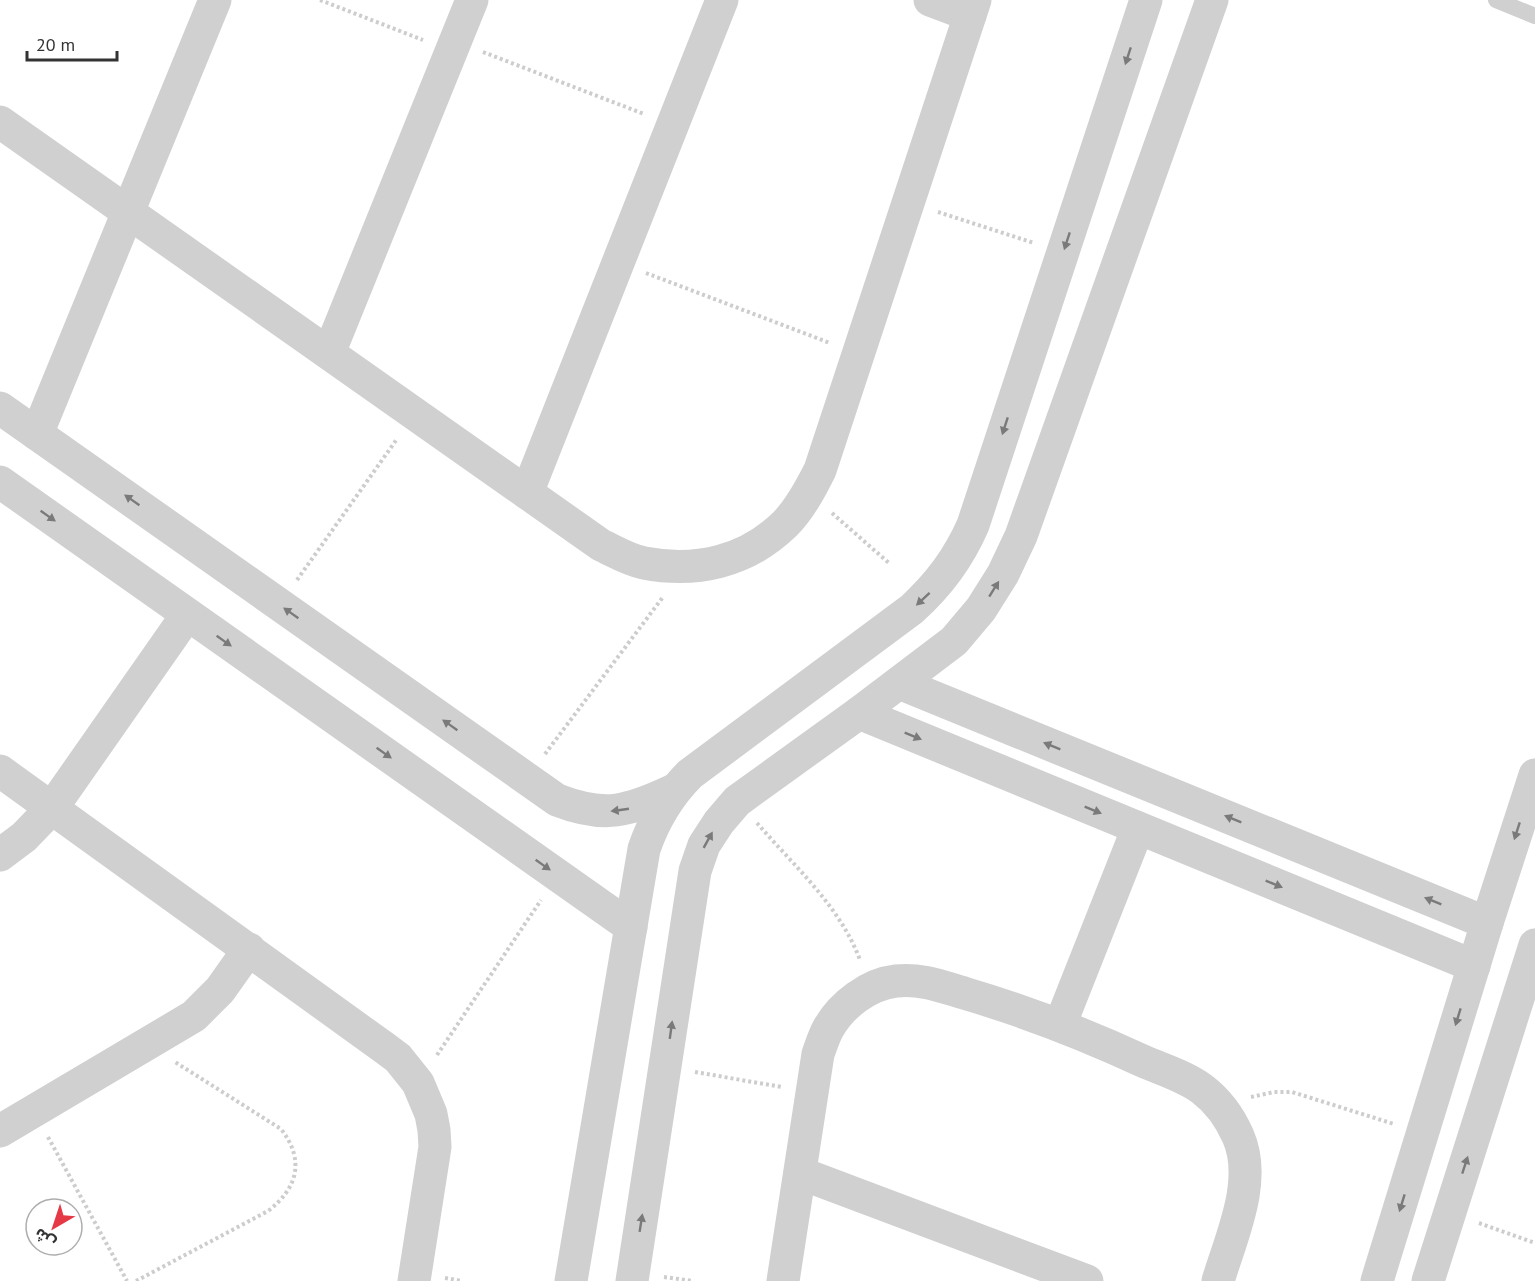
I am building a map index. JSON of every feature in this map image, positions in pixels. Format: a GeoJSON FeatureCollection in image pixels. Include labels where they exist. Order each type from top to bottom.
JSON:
{"type":"FeatureCollection","features":[{"type":"Feature","properties":{"kind":"street"},"geometry":{"type":"LineString","coordinates":[[37,434],[216,0]]}},
{"type":"Feature","properties":{"kind":"street"},"geometry":{"type":"LineString","coordinates":[[329,353],[472,0]]}},
{"type":"Feature","properties":{"kind":"street"},"geometry":{"type":"LineString","coordinates":[[527,493],[722,0]]}},
{"type":"Feature","properties":{"kind":"street"},"geometry":{"type":"LineString","coordinates":[[0,122],[601,545],[642,562],[685,568],[722,561],[757,547],[786,523],[808,493],[819,470],[972,8],[930,0]]}},
{"type":"Feature","properties":{"kind":"street"},"geometry":{"type":"LineString","coordinates":[[571,1281],[644,849],[651,828],[674,790],[707,760],[912,609],[948,571],[962,549],[973,525],[1146,0]]}},
{"type":"Feature","properties":{"kind":"street"},"geometry":{"type":"LineString","coordinates":[[632,1281],[695,871],[704,845],[719,822],[737,801],[954,641],[981,609],[1008,564],[1021,536],[1212,0]]}},
{"type":"Feature","properties":{"kind":"street"},"geometry":{"type":"LineString","coordinates":[[0,408],[557,800],[577,808],[619,811],[639,806],[674,790]]}},
{"type":"Feature","properties":{"kind":"street"},"geometry":{"type":"LineString","coordinates":[[0,482],[631,927]]}},
{"type":"Feature","properties":{"kind":"street"},"geometry":{"type":"LineString","coordinates":[[0,855],[24,837],[52,808],[188,615]]}},
{"type":"Feature","properties":{"kind":"street"},"geometry":{"type":"LineString","coordinates":[[899,683],[1487,923]]}},
{"type":"Feature","properties":{"kind":"street"},"geometry":{"type":"LineString","coordinates":[[859,713],[1474,966]]}},
{"type":"Feature","properties":{"kind":"street"},"geometry":{"type":"LineString","coordinates":[[0,771],[398,1058],[418,1083],[431,1114],[435,1147],[414,1281]]}},
{"type":"Feature","properties":{"kind":"street"},"geometry":{"type":"LineString","coordinates":[[1377,1281],[1535,775]]}},
{"type":"Feature","properties":{"kind":"street"},"geometry":{"type":"LineString","coordinates":[[1060,1025],[1138,828]]}},
{"type":"Feature","properties":{"kind":"street"},"geometry":{"type":"LineString","coordinates":[[1428,1281],[1535,945]]}},
{"type":"Feature","properties":{"kind":"street"},"geometry":{"type":"LineString","coordinates":[[0,1131],[194,1016],[231,976],[249,950]]}},
{"type":"Feature","properties":{"kind":"street"},"geometry":{"type":"LineString","coordinates":[[783,1281],[818,1054],[828,1028],[845,1006],[868,990],[894,981],[922,980],[1060,1025],[1176,1076],[1202,1090],[1224,1111],[1239,1138],[1245,1168],[1243,1198],[1218,1281]]}},
{"type":"Feature","properties":{"kind":"street"},"geometry":{"type":"LineString","coordinates":[[1427,1120],[1479,1122]]}},
{"type":"Feature","properties":{"kind":"street"},"geometry":{"type":"LineString","coordinates":[[800,1173],[1087,1281]]}},
{"type":"Feature","properties":{"kind":"lane"},"geometry":{"type":"LineString","coordinates":[[1496,0],[1535,16]]}},
{"type":"Feature","properties":{"kind":"path"},"geometry":{"type":"LineString","coordinates":[[320,0],[673,125]]}},
{"type":"Feature","properties":{"kind":"path"},"geometry":{"type":"LineString","coordinates":[[908,203],[1063,252]]}},
{"type":"Feature","properties":{"kind":"path"},"geometry":{"type":"LineString","coordinates":[[618,262],[858,354]]}},
{"type":"Feature","properties":{"kind":"path"},"geometry":{"type":"LineString","coordinates":[[280,605],[415,414]]}},
{"type":"Feature","properties":{"kind":"path"},"geometry":{"type":"LineString","coordinates":[[808,493],[890,564]]}},
{"type":"Feature","properties":{"kind":"path"},"geometry":{"type":"LineString","coordinates":[[526,778],[685,568]]}},
{"type":"Feature","properties":{"kind":"path"},"geometry":{"type":"LineString","coordinates":[[737,801],[829,904],[843,923],[858,956],[868,990]]}},
{"type":"Feature","properties":{"kind":"path"},"geometry":{"type":"LineString","coordinates":[[418,1083],[557,875]]}},
{"type":"Feature","properties":{"kind":"path"},"geometry":{"type":"LineString","coordinates":[[136,1281],[268,1210],[280,1201],[290,1188],[295,1174],[296,1158],[292,1142],[281,1129],[147,1044]]}},
{"type":"Feature","properties":{"kind":"path"},"geometry":{"type":"LineString","coordinates":[[666,1068],[812,1092]]}},
{"type":"Feature","properties":{"kind":"path"},"geometry":{"type":"LineString","coordinates":[[1224,1111],[1256,1095],[1292,1092],[1427,1120]]}},
{"type":"Feature","properties":{"kind":"path"},"geometry":{"type":"LineString","coordinates":[[34,1111],[127,1281]]}},
{"type":"Feature","properties":{"kind":"path"},"geometry":{"type":"LineString","coordinates":[[1450,1212],[1535,1243]]}}]}
